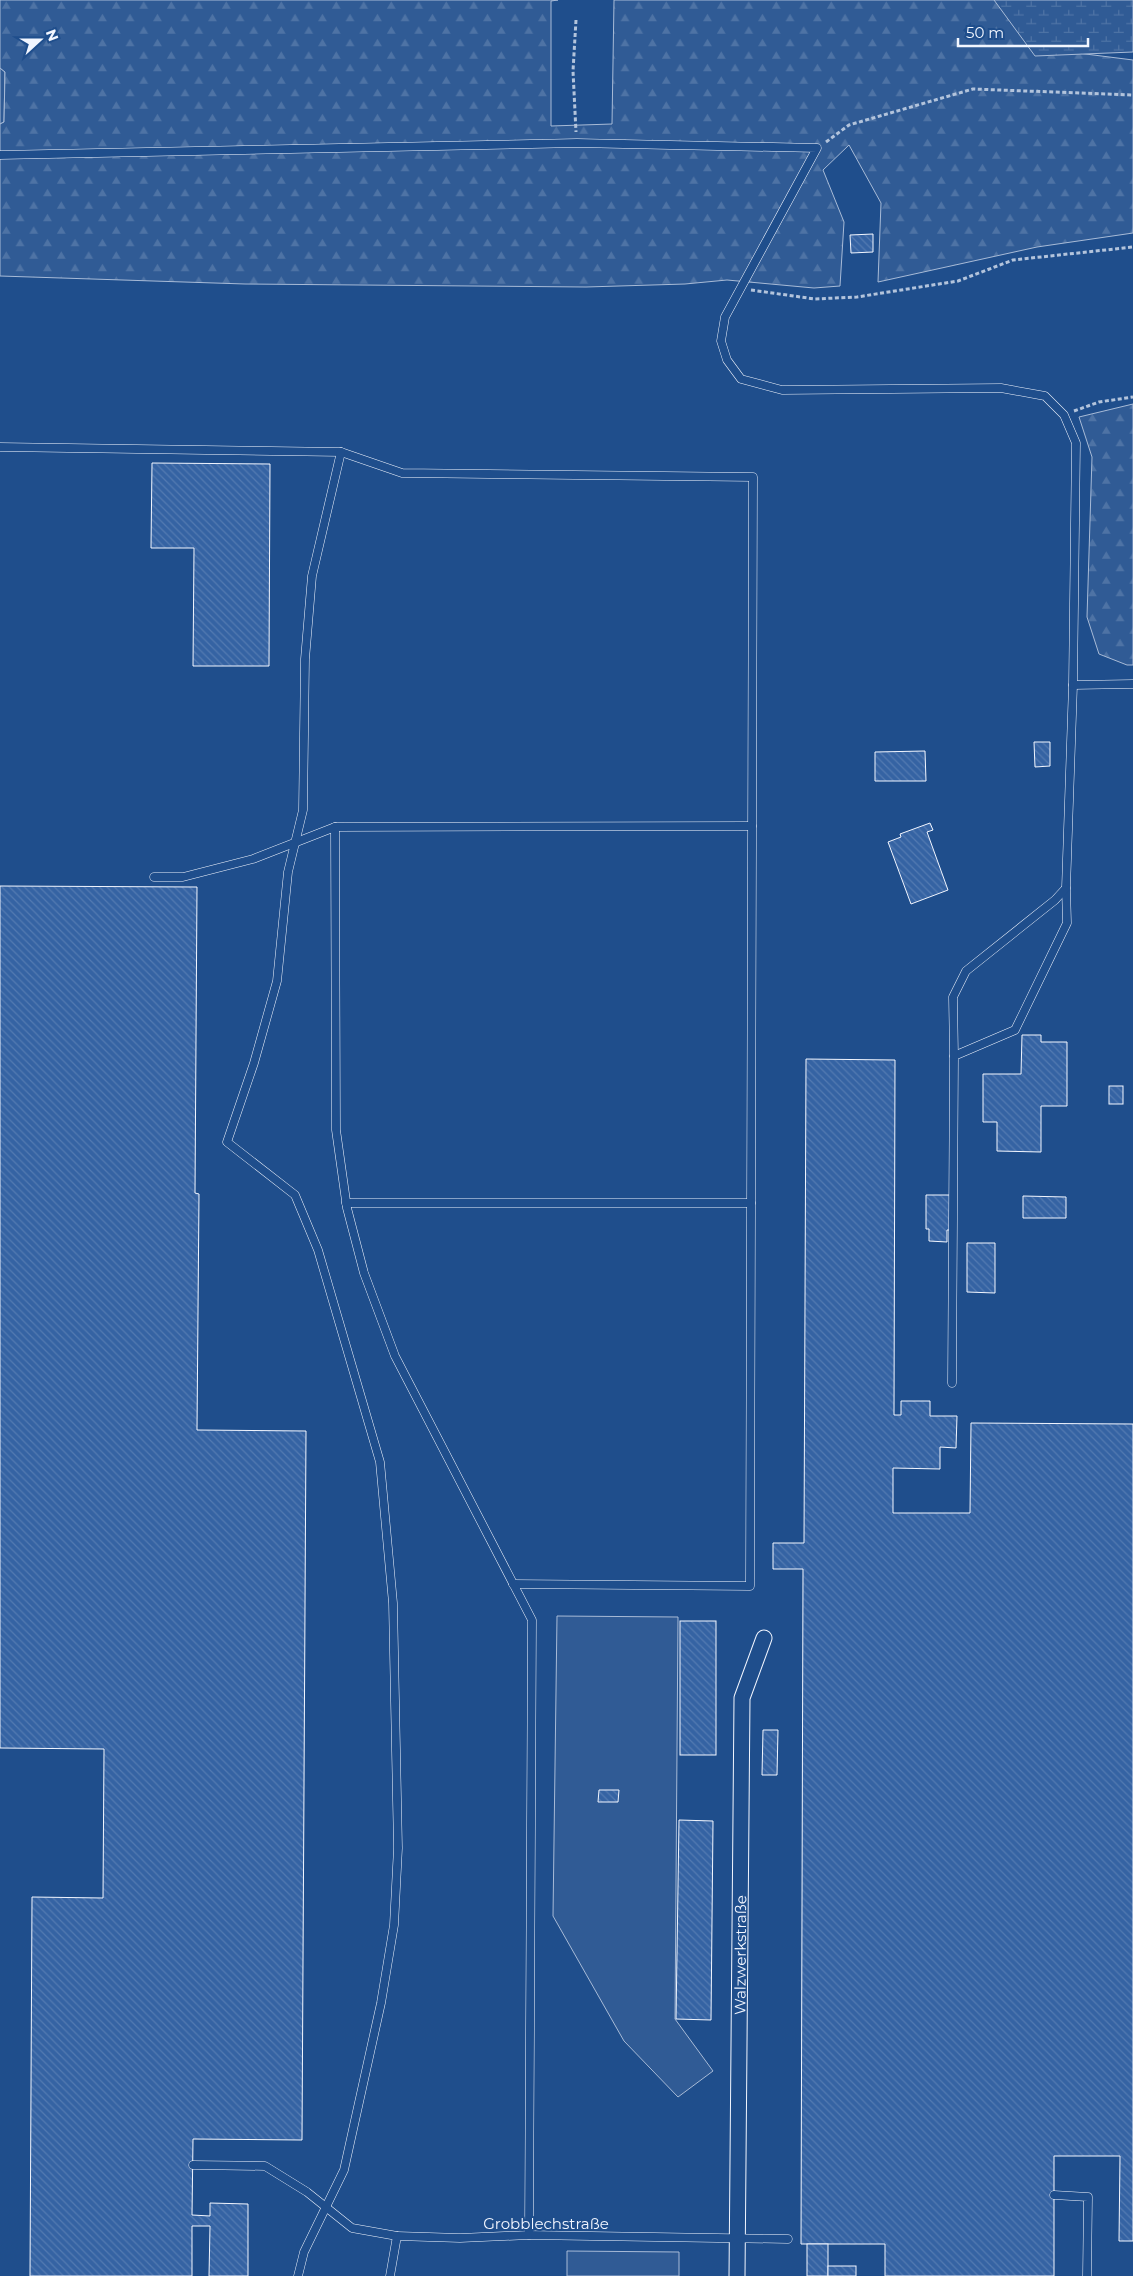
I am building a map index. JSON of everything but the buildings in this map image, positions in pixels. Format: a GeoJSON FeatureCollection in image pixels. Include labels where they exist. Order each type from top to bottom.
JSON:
{"type":"FeatureCollection","features":[{"type":"Feature","properties":{"kind":"street","name":"Walzwerkstraße"},"geometry":{"type":"LineString","coordinates":[[736,2276],[742,1698],[764,1638]]}},
{"type":"Feature","properties":{"kind":"lane"},"geometry":{"type":"LineString","coordinates":[[0,155],[577,143],[817,148],[725,317],[721,340],[727,360],[741,379],[782,390],[1001,388],[1045,396],[1064,415],[1076,443],[1073,685],[1066,888],[1067,923],[1015,1030],[954,1056]]}},
{"type":"Feature","properties":{"kind":"lane"},"geometry":{"type":"LineString","coordinates":[[0,447],[341,452],[402,473],[753,477],[750,1586],[513,1584]]}},
{"type":"Feature","properties":{"kind":"lane"},"geometry":{"type":"LineString","coordinates":[[298,2276],[304,2252],[344,2170],[381,2003],[394,1925],[398,1848],[393,1603],[380,1462],[318,1250],[295,1195],[227,1142],[254,1064],[277,981],[288,872],[303,810],[305,659],[312,576],[341,452]]}},
{"type":"Feature","properties":{"kind":"lane"},"geometry":{"type":"LineString","coordinates":[[1073,685],[1133,684]]}},
{"type":"Feature","properties":{"kind":"lane"},"geometry":{"type":"LineString","coordinates":[[154,877],[183,876],[252,860],[335,827],[752,826]]}},
{"type":"Feature","properties":{"kind":"lane"},"geometry":{"type":"LineString","coordinates":[[335,827],[336,1130],[346,1203],[364,1273],[395,1356],[532,1620],[529,2235]]}},
{"type":"Feature","properties":{"kind":"lane"},"geometry":{"type":"LineString","coordinates":[[952,1383],[953,997],[966,971],[1055,900],[1066,888]]}},
{"type":"Feature","properties":{"kind":"lane"},"geometry":{"type":"LineString","coordinates":[[346,1203],[751,1203]]}},
{"type":"Feature","properties":{"kind":"lane","name":"Grobblechstraße"},"geometry":{"type":"LineString","coordinates":[[193,2165],[265,2166],[307,2192],[326,2210],[352,2228],[397,2236],[460,2238],[529,2235],[788,2239]]}},
{"type":"Feature","properties":{"kind":"lane"},"geometry":{"type":"LineString","coordinates":[[1054,2196],[1088,2197],[1087,2276]]}},
{"type":"Feature","properties":{"kind":"lane"},"geometry":{"type":"LineString","coordinates":[[390,2276],[397,2236]]}},
{"type":"Feature","properties":{"kind":"path"},"geometry":{"type":"LineString","coordinates":[[576,20],[573,71],[577,143]]}},
{"type":"Feature","properties":{"kind":"path"},"geometry":{"type":"LineString","coordinates":[[817,148],[849,124],[973,89],[1133,95]]}},
{"type":"Feature","properties":{"kind":"path"},"geometry":{"type":"LineString","coordinates":[[741,288],[815,299],[858,297],[958,281],[1013,260],[1133,247]]}},
{"type":"Feature","properties":{"kind":"path"},"geometry":{"type":"LineString","coordinates":[[1064,415],[1099,402],[1133,397]]}},
{"type":"Feature","properties":{"kind":"shaded area"},"geometry":{"type":"Polygon","coordinates":[[[0,68],[5,72],[4,122],[0,124],[0,68]]]}},
{"type":"Feature","properties":{"kind":"shaded area"},"geometry":{"type":"Polygon","coordinates":[[[557,1616],[678,1617],[675,2019],[713,2071],[678,2097],[624,2041],[553,1916],[557,1616]]]}},
{"type":"Feature","properties":{"kind":"shaded area"},"geometry":{"type":"Polygon","coordinates":[[[567,2251],[679,2252],[679,2276],[567,2276],[567,2251]]]}},
{"type":"Feature","properties":{"kind":"green space"},"geometry":{"type":"Polygon","coordinates":[[[0,0],[558,0],[551,1],[551,126],[612,124],[614,0],[1003,0],[1046,49],[1133,60],[1133,233],[1037,247],[878,282],[881,203],[849,145],[823,170],[844,222],[840,286],[814,288],[727,280],[685,284],[586,287],[245,284],[0,276],[0,124],[4,122],[5,72],[0,68],[0,0]]]}},
{"type":"Feature","properties":{"kind":"green space"},"geometry":{"type":"Polygon","coordinates":[[[994,0],[1133,0],[1133,52],[1035,56],[994,0]]]}},
{"type":"Feature","properties":{"kind":"green space"},"geometry":{"type":"Polygon","coordinates":[[[1133,404],[1133,665],[1127,665],[1099,654],[1087,617],[1092,457],[1079,417],[1133,404]]]}}]}
